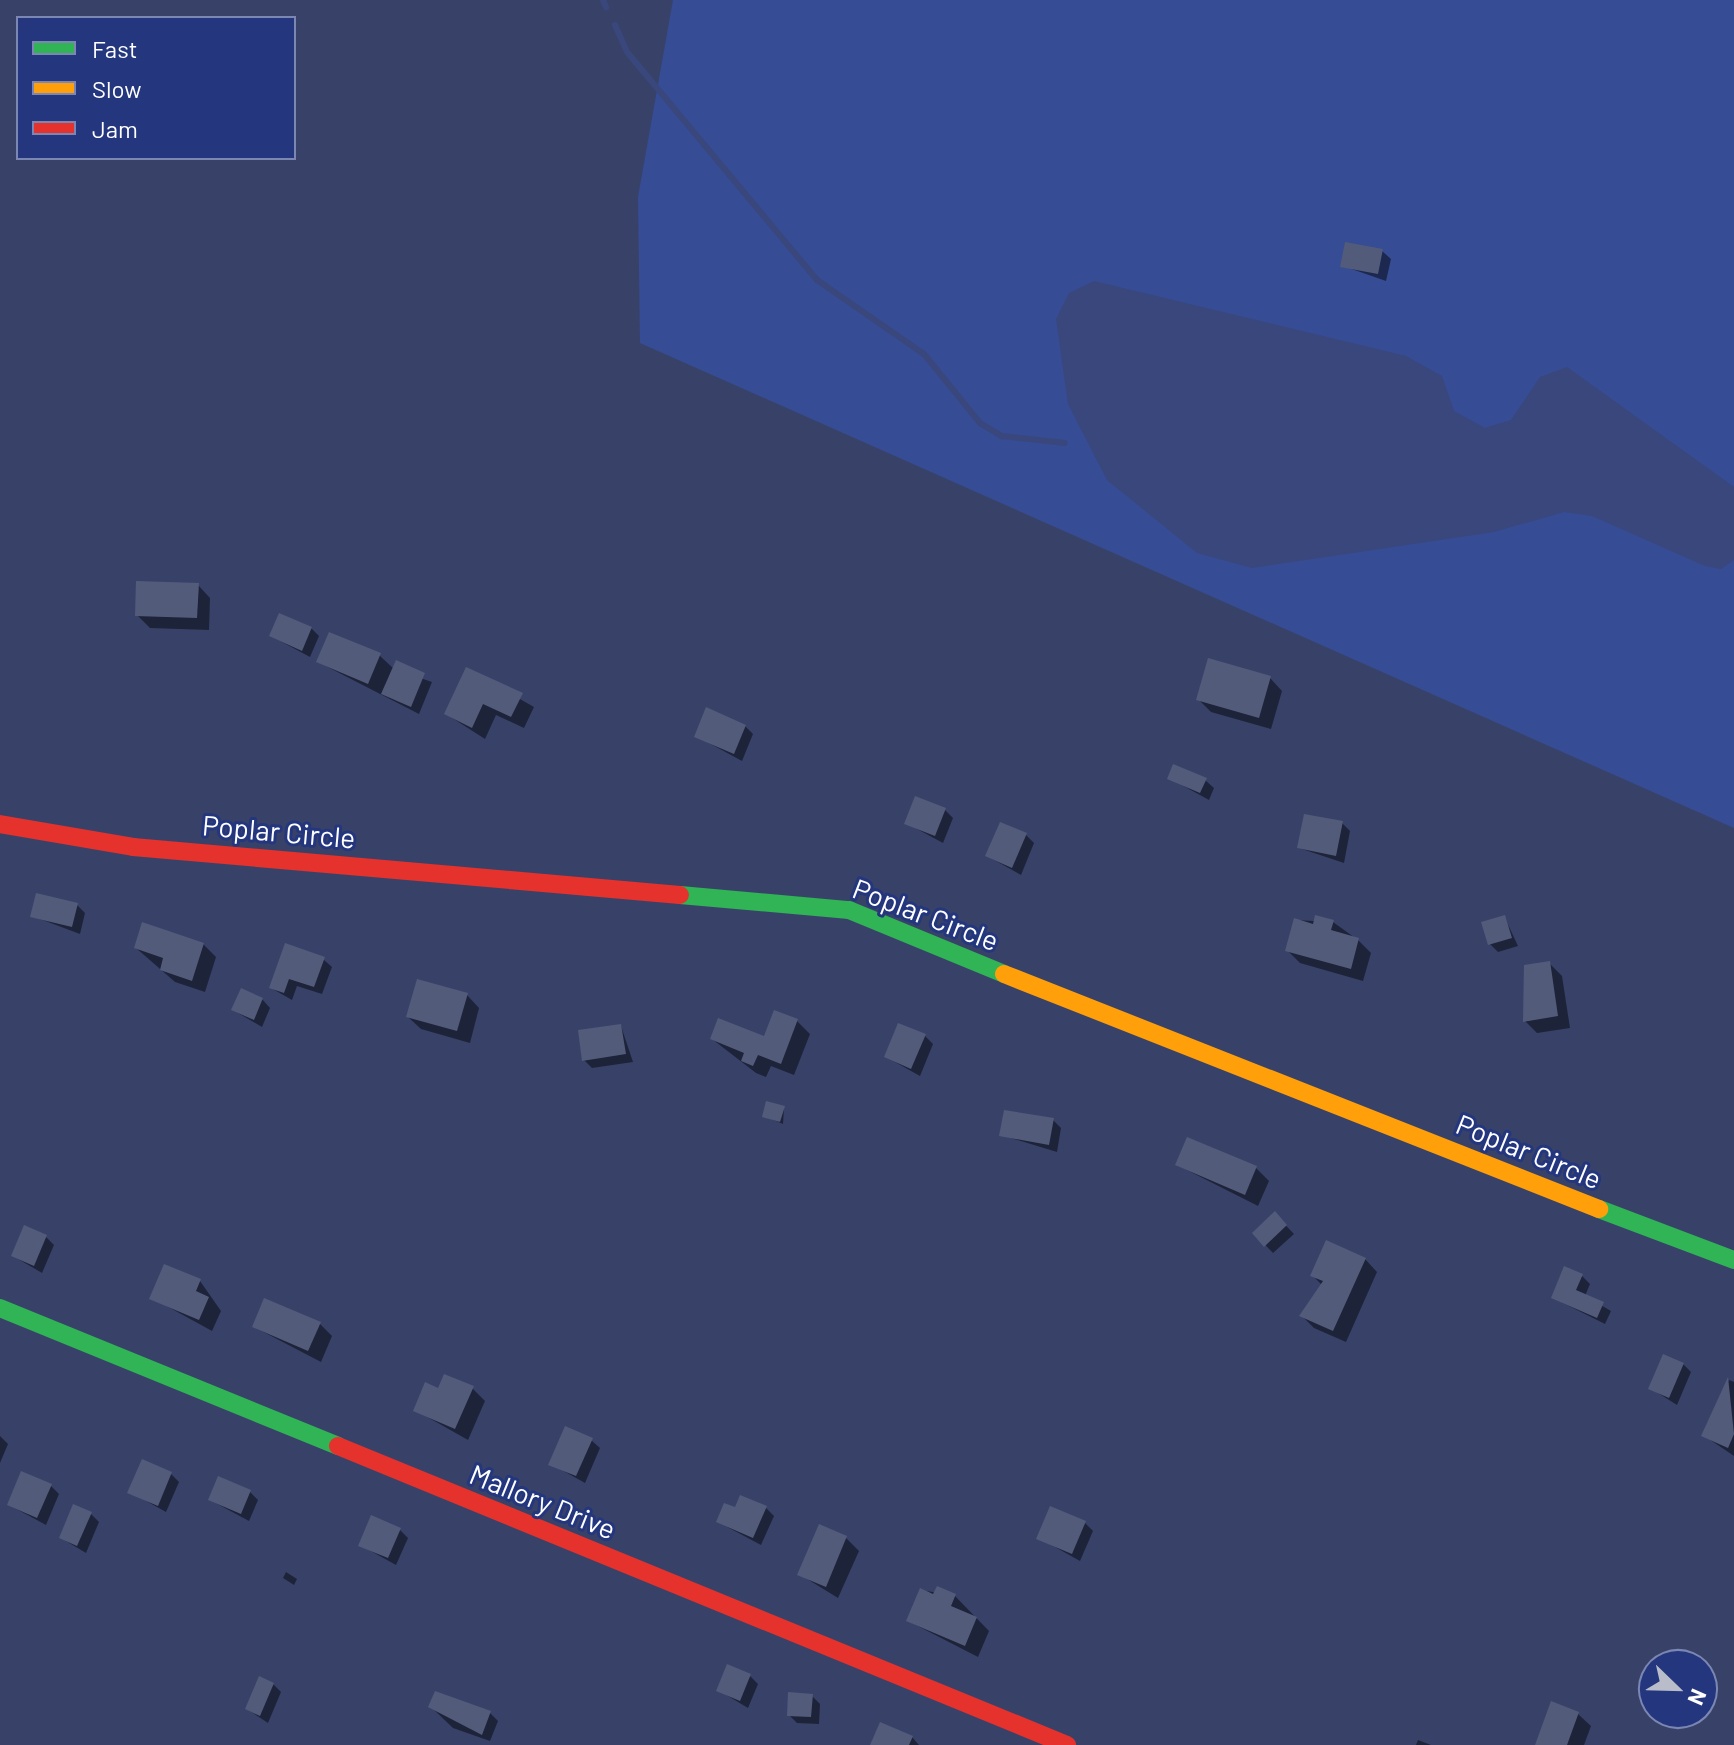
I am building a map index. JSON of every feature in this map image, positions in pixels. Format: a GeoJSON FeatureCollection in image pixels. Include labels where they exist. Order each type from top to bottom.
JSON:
{"type":"FeatureCollection","features":[{"type":"Feature","properties":{"kind":"street","name":"Poplar Circle"},"geometry":{"type":"LineString","coordinates":[[0,824],[133,847],[849,910],[1225,1066],[1734,1260]]}},
{"type":"Feature","properties":{"kind":"street","name":"Mallory Drive"},"geometry":{"type":"LineString","coordinates":[[0,1308],[1067,1745]]}},
{"type":"Feature","properties":{"kind":"shaded area"},"geometry":{"type":"Polygon","coordinates":[[[673,0],[1734,0],[1734,828],[640,343],[638,197],[673,0]]]}},
{"type":"Feature","properties":{"kind":"shaded area"},"geometry":{"type":"Polygon","coordinates":[[[1094,281],[1406,356],[1442,376],[1454,411],[1485,428],[1511,420],[1540,377],[1567,367],[1734,487],[1734,560],[1721,569],[1705,566],[1592,516],[1564,512],[1494,532],[1252,568],[1197,553],[1107,480],[1068,404],[1056,319],[1069,293],[1094,281]]]}},
{"type":"Feature","properties":{"kind":"building"},"geometry":{"type":"Polygon","coordinates":[[[1345,242],[1383,249],[1378,274],[1340,267],[1345,242]]]}},
{"type":"Feature","properties":{"kind":"building"},"geometry":{"type":"Polygon","coordinates":[[[136,581],[199,583],[197,618],[135,616],[136,581]]]}},
{"type":"Feature","properties":{"kind":"building"},"geometry":{"type":"Polygon","coordinates":[[[279,613],[312,627],[302,651],[269,636],[279,613]]]}},
{"type":"Feature","properties":{"kind":"building"},"geometry":{"type":"Polygon","coordinates":[[[329,632],[381,653],[368,684],[316,662],[329,632]]]}},
{"type":"Feature","properties":{"kind":"building"},"geometry":{"type":"Polygon","coordinates":[[[1208,658],[1271,676],[1259,718],[1196,700],[1208,658]]]}},
{"type":"Feature","properties":{"kind":"building"},"geometry":{"type":"Polygon","coordinates":[[[396,660],[425,673],[411,707],[381,694],[396,660]]]}},
{"type":"Feature","properties":{"kind":"building"},"geometry":{"type":"Polygon","coordinates":[[[466,667],[523,693],[511,717],[483,704],[472,728],[444,714],[466,667]]]}},
{"type":"Feature","properties":{"kind":"building"},"geometry":{"type":"Polygon","coordinates":[[[706,707],[746,725],[734,754],[694,737],[706,707]]]}},
{"type":"Feature","properties":{"kind":"building"},"geometry":{"type":"Polygon","coordinates":[[[1173,764],[1207,778],[1200,793],[1167,779],[1173,764]]]}},
{"type":"Feature","properties":{"kind":"building"},"geometry":{"type":"Polygon","coordinates":[[[915,796],[946,808],[935,836],[904,824],[915,796]]]}},
{"type":"Feature","properties":{"kind":"building"},"geometry":{"type":"Polygon","coordinates":[[[1304,814],[1343,821],[1336,856],[1297,848],[1304,814]]]}},
{"type":"Feature","properties":{"kind":"building"},"geometry":{"type":"Polygon","coordinates":[[[1000,822],[1027,833],[1012,868],[985,856],[1000,822]]]}},
{"type":"Feature","properties":{"kind":"building"},"geometry":{"type":"Polygon","coordinates":[[[36,893],[78,903],[72,927],[30,917],[36,893]]]}},
{"type":"Feature","properties":{"kind":"building"},"geometry":{"type":"Polygon","coordinates":[[[1315,915],[1334,920],[1331,930],[1359,938],[1351,969],[1285,951],[1294,918],[1313,924],[1315,915]]]}},
{"type":"Feature","properties":{"kind":"building"},"geometry":{"type":"Polygon","coordinates":[[[1505,915],[1512,938],[1488,945],[1481,922],[1505,915]]]}},
{"type":"Feature","properties":{"kind":"building"},"geometry":{"type":"Polygon","coordinates":[[[142,922],[204,943],[192,981],[160,970],[163,958],[134,948],[142,922]]]}},
{"type":"Feature","properties":{"kind":"building"},"geometry":{"type":"Polygon","coordinates":[[[285,943],[325,957],[314,987],[289,979],[284,993],[269,988],[285,943]]]}},
{"type":"Feature","properties":{"kind":"building"},"geometry":{"type":"Polygon","coordinates":[[[1550,961],[1558,1016],[1523,1022],[1524,965],[1550,961]]]}},
{"type":"Feature","properties":{"kind":"building"},"geometry":{"type":"Polygon","coordinates":[[[417,979],[468,993],[457,1031],[406,1017],[417,979]]]}},
{"type":"Feature","properties":{"kind":"building"},"geometry":{"type":"Polygon","coordinates":[[[241,988],[263,998],[254,1020],[231,1010],[241,988]]]}},
{"type":"Feature","properties":{"kind":"building"},"geometry":{"type":"Polygon","coordinates":[[[774,1010],[798,1019],[781,1064],[758,1055],[753,1066],[741,1061],[744,1053],[710,1039],[718,1018],[764,1036],[774,1010]]]}},
{"type":"Feature","properties":{"kind":"building"},"geometry":{"type":"Polygon","coordinates":[[[898,1023],[926,1034],[911,1069],[884,1057],[898,1023]]]}},
{"type":"Feature","properties":{"kind":"building"},"geometry":{"type":"Polygon","coordinates":[[[621,1024],[626,1054],[582,1061],[578,1030],[621,1024]]]}},
{"type":"Feature","properties":{"kind":"building"},"geometry":{"type":"Polygon","coordinates":[[[766,1101],[785,1106],[780,1122],[762,1117],[766,1101]]]}},
{"type":"Feature","properties":{"kind":"building"},"geometry":{"type":"Polygon","coordinates":[[[1004,1110],[1054,1118],[1049,1145],[999,1136],[1004,1110]]]}},
{"type":"Feature","properties":{"kind":"building"},"geometry":{"type":"Polygon","coordinates":[[[1187,1137],[1257,1166],[1245,1195],[1175,1165],[1187,1137]]]}},
{"type":"Feature","properties":{"kind":"building"},"geometry":{"type":"Polygon","coordinates":[[[1275,1211],[1287,1225],[1264,1247],[1252,1233],[1275,1211]]]}},
{"type":"Feature","properties":{"kind":"building"},"geometry":{"type":"Polygon","coordinates":[[[24,1225],[47,1235],[34,1266],[11,1256],[24,1225]]]}},
{"type":"Feature","properties":{"kind":"building"},"geometry":{"type":"Polygon","coordinates":[[[1326,1240],[1366,1258],[1333,1331],[1299,1316],[1323,1281],[1310,1276],[1326,1240]]]}},
{"type":"Feature","properties":{"kind":"building"},"geometry":{"type":"Polygon","coordinates":[[[164,1264],[201,1279],[196,1291],[209,1297],[199,1320],[149,1299],[164,1264]]]}},
{"type":"Feature","properties":{"kind":"building"},"geometry":{"type":"Polygon","coordinates":[[[1564,1266],[1583,1274],[1576,1290],[1604,1302],[1597,1318],[1551,1298],[1564,1266]]]}},
{"type":"Feature","properties":{"kind":"building"},"geometry":{"type":"Polygon","coordinates":[[[264,1298],[321,1322],[308,1351],[252,1327],[264,1298]]]}},
{"type":"Feature","properties":{"kind":"building"},"geometry":{"type":"Polygon","coordinates":[[[1663,1354],[1684,1363],[1669,1398],[1648,1389],[1663,1354]]]}},
{"type":"Feature","properties":{"kind":"building"},"geometry":{"type":"Polygon","coordinates":[[[444,1374],[474,1386],[455,1429],[413,1411],[425,1382],[438,1388],[444,1374]]]}},
{"type":"Feature","properties":{"kind":"building"},"geometry":{"type":"Polygon","coordinates":[[[1728,1377],[1734,1434],[1728,1448],[1701,1436],[1728,1377]]]}},
{"type":"Feature","properties":{"kind":"building"},"geometry":{"type":"Polygon","coordinates":[[[565,1426],[593,1438],[576,1476],[548,1465],[565,1426]]]}},
{"type":"Feature","properties":{"kind":"building"},"geometry":{"type":"Polygon","coordinates":[[[142,1459],[172,1472],[158,1506],[127,1493],[142,1459]]]}},
{"type":"Feature","properties":{"kind":"building"},"geometry":{"type":"Polygon","coordinates":[[[21,1471],[52,1484],[37,1518],[7,1505],[21,1471]]]}},
{"type":"Feature","properties":{"kind":"building"},"geometry":{"type":"Polygon","coordinates":[[[218,1476],[251,1490],[241,1514],[208,1500],[218,1476]]]}},
{"type":"Feature","properties":{"kind":"building"},"geometry":{"type":"Polygon","coordinates":[[[740,1495],[767,1506],[753,1538],[716,1522],[724,1503],[735,1507],[740,1495]]]}},
{"type":"Feature","properties":{"kind":"building"},"geometry":{"type":"Polygon","coordinates":[[[73,1504],[92,1512],[77,1546],[59,1538],[73,1504]]]}},
{"type":"Feature","properties":{"kind":"building"},"geometry":{"type":"Polygon","coordinates":[[[1050,1506],[1086,1521],[1072,1554],[1036,1539],[1050,1506]]]}},
{"type":"Feature","properties":{"kind":"building"},"geometry":{"type":"Polygon","coordinates":[[[371,1515],[401,1528],[388,1558],[358,1546],[371,1515]]]}},
{"type":"Feature","properties":{"kind":"building"},"geometry":{"type":"Polygon","coordinates":[[[819,1524],[847,1536],[826,1587],[797,1575],[819,1524]]]}},
{"type":"Feature","properties":{"kind":"building"},"geometry":{"type":"Polygon","coordinates":[[[937,1586],[956,1594],[951,1606],[977,1617],[965,1646],[906,1621],[920,1588],[933,1594],[937,1586]]]}},
{"type":"Feature","properties":{"kind":"building"},"geometry":{"type":"Polygon","coordinates":[[[727,1664],[751,1674],[740,1701],[716,1691],[727,1664]]]}},
{"type":"Feature","properties":{"kind":"building"},"geometry":{"type":"Polygon","coordinates":[[[259,1676],[274,1683],[260,1716],[245,1709],[259,1676]]]}},
{"type":"Feature","properties":{"kind":"building"},"geometry":{"type":"Polygon","coordinates":[[[435,1691],[491,1711],[482,1735],[428,1707],[435,1691]]]}},
{"type":"Feature","properties":{"kind":"building"},"geometry":{"type":"Polygon","coordinates":[[[788,1692],[813,1694],[811,1717],[787,1716],[788,1692]]]}},
{"type":"Feature","properties":{"kind":"building"},"geometry":{"type":"Polygon","coordinates":[[[1551,1701],[1579,1712],[1567,1745],[1535,1745],[1551,1701]]]}},
{"type":"Feature","properties":{"kind":"building"},"geometry":{"type":"Polygon","coordinates":[[[880,1722],[913,1736],[909,1745],[870,1745],[880,1722]]]}},
{"type":"Feature","properties":{"kind":"waterway"},"geometry":{"type":"LineString","coordinates":[[603,0],[606,7]]}},
{"type":"Feature","properties":{"kind":"waterway"},"geometry":{"type":"LineString","coordinates":[[615,25],[627,52],[817,280],[924,354],[980,423],[1002,436],[1065,443]]}},
{"type":"Feature","properties":{"kind":"traffic: fast"},"geometry":{"type":"LineString","coordinates":[[680,895],[849,910],[1004,974]]}},
{"type":"Feature","properties":{"kind":"traffic: fast"},"geometry":{"type":"LineString","coordinates":[[1599,1209],[1734,1260]]}},
{"type":"Feature","properties":{"kind":"traffic: fast"},"geometry":{"type":"LineString","coordinates":[[0,1308],[338,1446]]}},
{"type":"Feature","properties":{"kind":"traffic: slow"},"geometry":{"type":"LineString","coordinates":[[1004,974],[1599,1209]]}},
{"type":"Feature","properties":{"kind":"traffic: jam"},"geometry":{"type":"LineString","coordinates":[[0,824],[133,847],[680,895]]}},
{"type":"Feature","properties":{"kind":"traffic: jam"},"geometry":{"type":"LineString","coordinates":[[338,1446],[1067,1745]]}}]}
